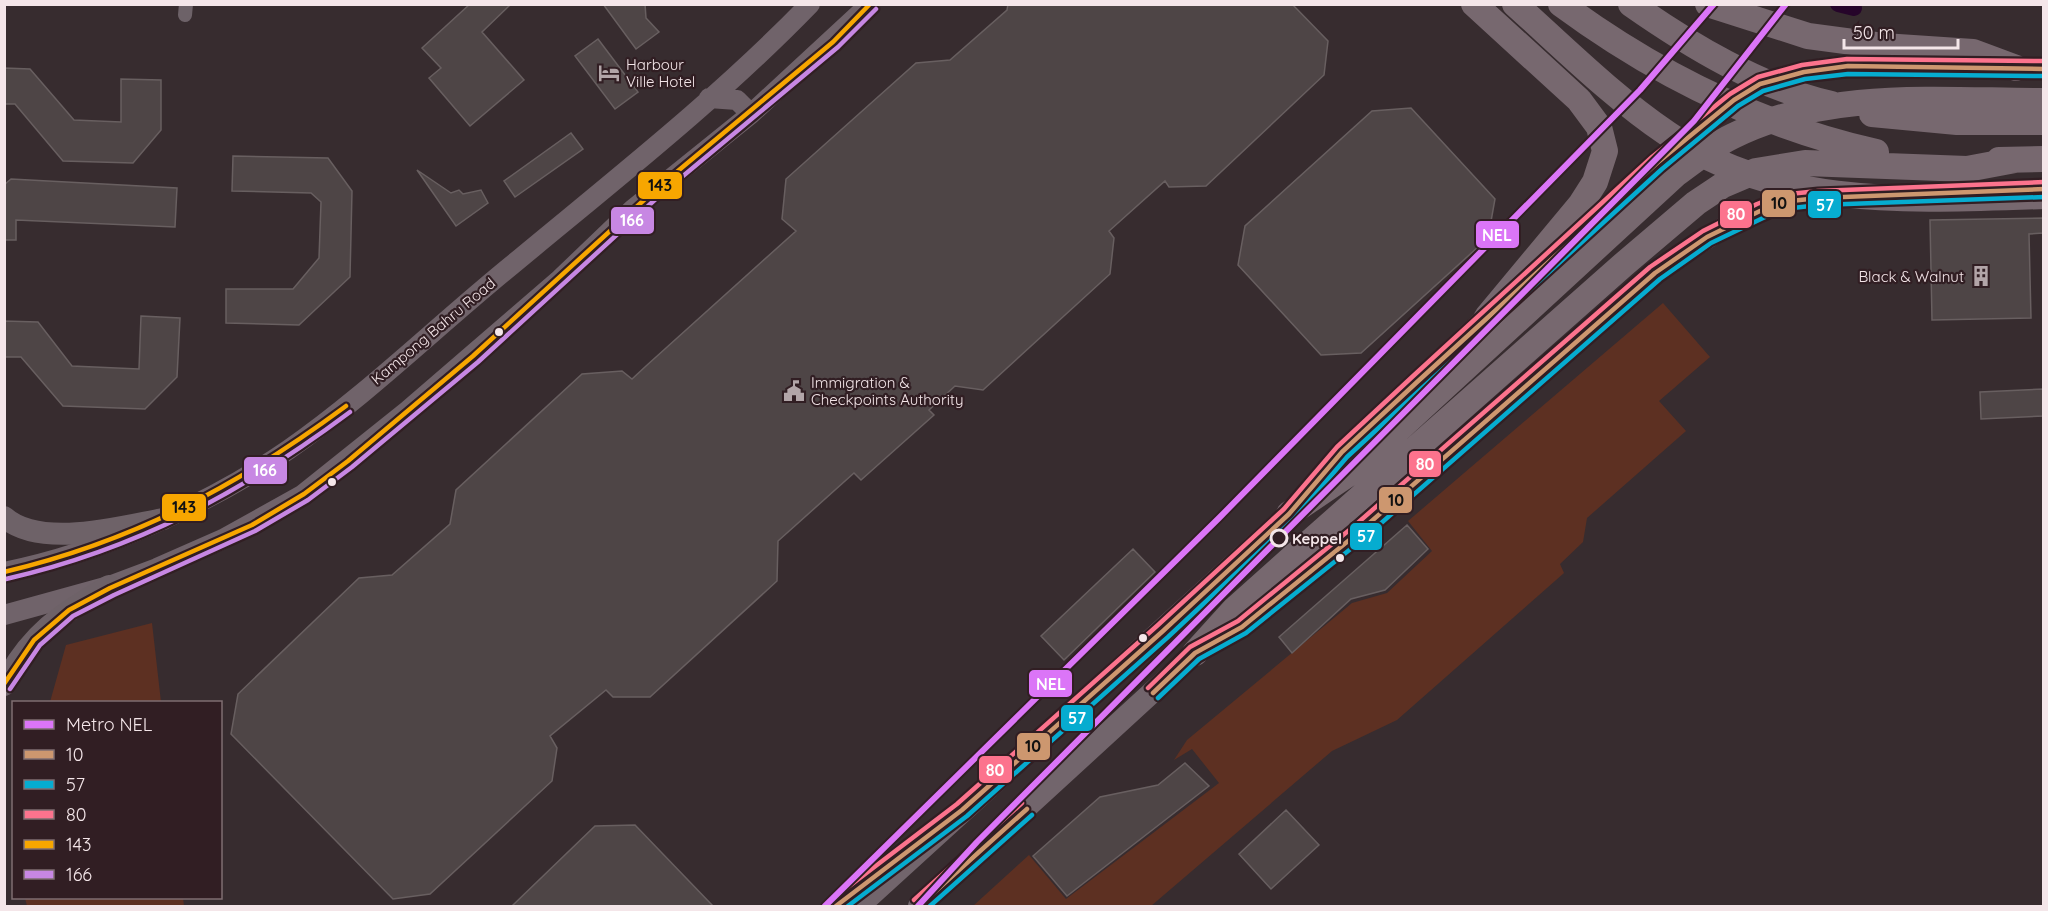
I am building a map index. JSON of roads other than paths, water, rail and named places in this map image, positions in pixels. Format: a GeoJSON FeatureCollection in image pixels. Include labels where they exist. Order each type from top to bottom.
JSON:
{"type":"FeatureCollection","features":[{"type":"Feature","properties":{"kind":"highway"},"geometry":{"type":"LineString","coordinates":[[1474,4],[1591,115],[1599,127],[1605,152],[1595,182],[1581,204],[1487,317]]}},
{"type":"Feature","properties":{"kind":"highway"},"geometry":{"type":"LineString","coordinates":[[1515,4],[1625,102],[1669,135],[1706,157],[1740,172],[1797,189],[1827,194],[1915,197],[2043,196]]}},
{"type":"Feature","properties":{"kind":"highway"},"geometry":{"type":"LineString","coordinates":[[1562,4],[1595,29],[1672,76],[1751,114],[1787,127],[1840,144],[1895,157],[2043,159]]}},
{"type":"Feature","properties":{"kind":"highway"},"geometry":{"type":"LineString","coordinates":[[1631,4],[1727,63],[1811,99],[1895,117],[1957,122],[2043,122]]}},
{"type":"Feature","properties":{"kind":"highway"},"geometry":{"type":"LineString","coordinates":[[1708,4],[1808,36],[1883,46],[1973,52],[2016,68]]}},
{"type":"Feature","properties":{"kind":"highway"},"geometry":{"type":"LineString","coordinates":[[859,906],[962,810],[1163,631],[1289,514],[1342,452],[1487,317],[1696,129],[1760,84],[1804,72],[1848,66],[2043,69]]}},
{"type":"Feature","properties":{"kind":"highway"},"geometry":{"type":"LineString","coordinates":[[1289,514],[1354,470],[1676,174],[1732,136],[1779,118],[1810,110],[1890,100],[2043,101]]}},
{"type":"Feature","properties":{"kind":"highway"},"geometry":{"type":"LineString","coordinates":[[919,906],[1195,653],[1234,610],[1696,203],[1723,185],[1756,171],[1796,164],[1827,162],[1967,169],[2015,160]]}},
{"type":"Feature","properties":{"kind":"highway"},"geometry":{"type":"LineString","coordinates":[[1195,653],[1242,627],[1288,590],[1358,533],[1655,273],[1707,237],[1782,202],[1818,198],[2043,189]]}},
{"type":"Feature","properties":{"kind":"highway"},"geometry":{"type":"LineString","coordinates":[[836,906],[962,810]]}},
{"type":"Feature","properties":{"kind":"main road","name":"Kampong Bahru Road"},"geometry":{"type":"LineString","coordinates":[[4,572],[99,544],[163,519],[287,451],[347,405],[709,98],[810,4]]}},
{"type":"Feature","properties":{"kind":"main road"},"geometry":{"type":"LineString","coordinates":[[4,615],[109,586],[223,539],[302,495],[407,411],[560,279],[633,209],[751,114],[870,4]]}},
{"type":"Feature","properties":{"kind":"main road"},"geometry":{"type":"LineString","coordinates":[[709,98],[737,100],[751,114]]}},
{"type":"Feature","properties":{"kind":"main road"},"geometry":{"type":"LineString","coordinates":[[4,517],[26,530],[61,533],[95,531],[163,519]]}},
{"type":"Feature","properties":{"kind":"main road"},"geometry":{"type":"LineString","coordinates":[[4,685],[30,643],[47,626],[66,611],[109,586]]}},
{"type":"Feature","properties":{"kind":"waterway"},"geometry":{"type":"LineString","coordinates":[[1838,4],[1854,8]]}},
{"type":"Feature","properties":{"kind":"metro line","name":"NEL"},"geometry":{"type":"LineString","coordinates":[[825,906],[1219,518],[1640,90],[1714,4]]}},
{"type":"Feature","properties":{"kind":"metro line","name":"NEL"},"geometry":{"type":"LineString","coordinates":[[918,906],[977,842],[1694,121],[1786,4]]}},
{"type":"Feature","properties":{"kind":"place","name":"Harbour Ville Hotel"},"geometry":{"type":"Point","coordinates":[609,73]}},
{"type":"Feature","properties":{"kind":"place","name":"Black & Walnut"},"geometry":{"type":"Point","coordinates":[1981,276]}},
{"type":"Feature","properties":{"kind":"place","name":"Immigration & Checkpoints Authority"},"geometry":{"type":"Point","coordinates":[794,391]}},
{"type":"Feature","properties":{"kind":"place","name":"Keppel"},"geometry":{"type":"Point","coordinates":[1279,538]}}]}
